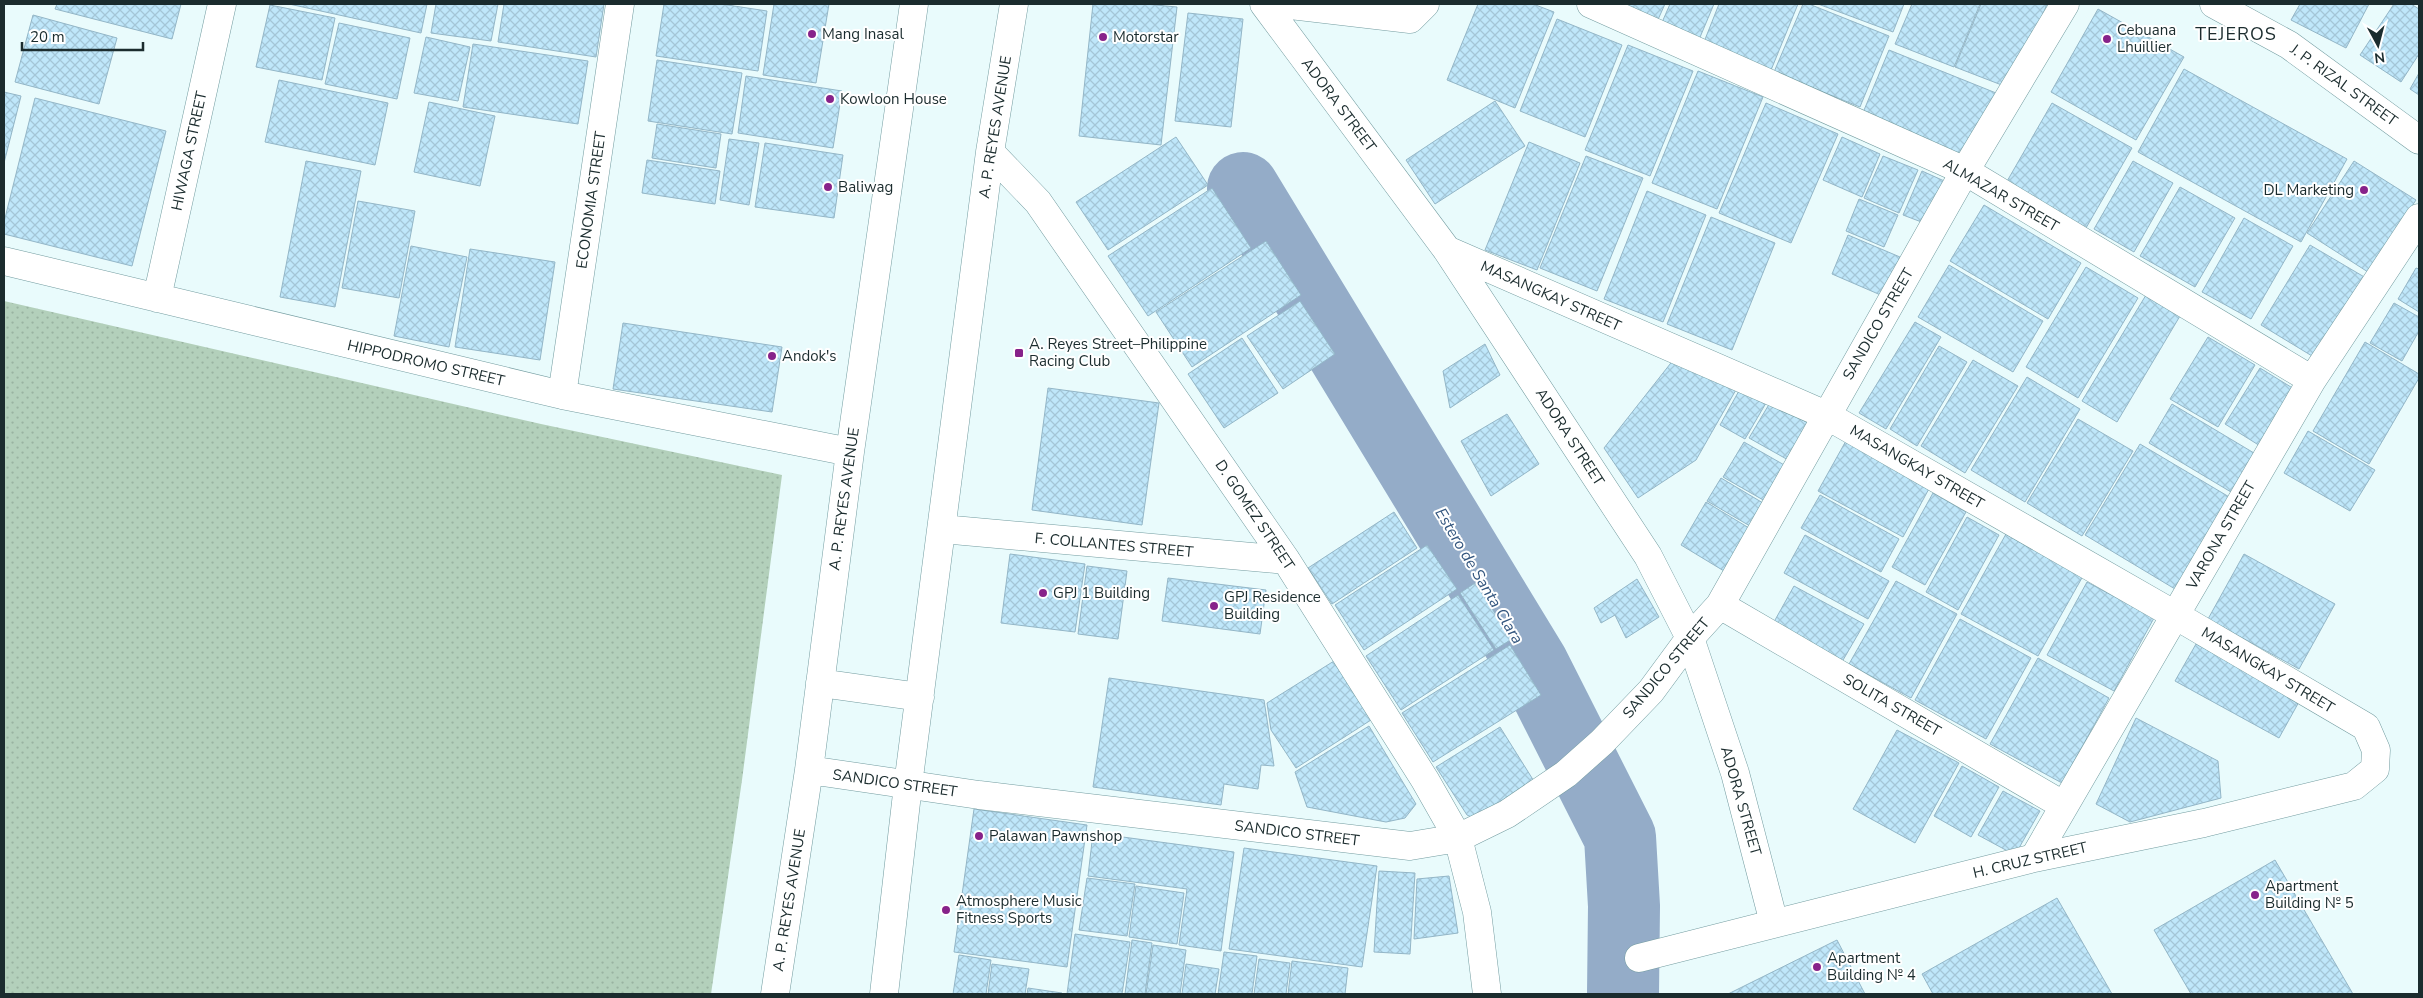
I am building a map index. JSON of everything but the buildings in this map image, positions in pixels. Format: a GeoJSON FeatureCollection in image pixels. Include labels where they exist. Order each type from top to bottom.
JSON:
{"type":"FeatureCollection","features":[{"type":"Feature","properties":{"kind":"street","name":"HIWAGA STREET"},"geometry":{"type":"LineString","coordinates":[[157,298],[222,4]]}},
{"type":"Feature","properties":{"kind":"street","name":"ECONOMIA STREET"},"geometry":{"type":"LineString","coordinates":[[562,395],[620,4]]}},
{"type":"Feature","properties":{"kind":"street","name":"A. P. REYES AVENUE"},"geometry":{"type":"LineString","coordinates":[[775,994],[809,770],[850,452],[914,4]]}},
{"type":"Feature","properties":{"kind":"street","name":"A. P. REYES AVENUE"},"geometry":{"type":"LineString","coordinates":[[884,994],[908,785],[990,152],[1014,4]]}},
{"type":"Feature","properties":{"kind":"street","name":"ADORA STREET"},"geometry":{"type":"LineString","coordinates":[[1264,4],[1447,250],[1648,556],[1690,638],[1735,773],[1774,923]]}},
{"type":"Feature","properties":{"kind":"street"},"geometry":{"type":"LineString","coordinates":[[1282,4],[1410,19],[1424,4]]}},
{"type":"Feature","properties":{"kind":"street","name":"ALMAZAR STREET"},"geometry":{"type":"LineString","coordinates":[[1591,4],[1965,171],[2312,380]]}},
{"type":"Feature","properties":{"kind":"street","name":"SANDICO STREET"},"geometry":{"type":"LineString","coordinates":[[809,770],[908,785],[1410,846],[1458,838],[1507,814],[1566,774],[1602,742],[1651,691],[1690,638],[1720,605],[1965,171],[2065,4]]}},
{"type":"Feature","properties":{"kind":"street","name":"J. P. RIZAL STREET"},"geometry":{"type":"LineString","coordinates":[[2214,4],[2244,10],[2419,140]]}},
{"type":"Feature","properties":{"kind":"street","name":"D. GOMEZ STREET"},"geometry":{"type":"LineString","coordinates":[[990,152],[1038,202],[1286,560],[1425,780],[1458,838],[1478,912],[1487,994]]}},
{"type":"Feature","properties":{"kind":"street","name":"VARONA STREET"},"geometry":{"type":"LineString","coordinates":[[2034,858],[2063,805],[2312,380],[2419,218]]}},
{"type":"Feature","properties":{"kind":"street","name":"MASANGKAY STREET"},"geometry":{"type":"LineString","coordinates":[[1447,250],[1826,416],[2175,615],[2366,727]]}},
{"type":"Feature","properties":{"kind":"street","name":"HIPPODROMO STREET"},"geometry":{"type":"LineString","coordinates":[[4,261],[562,395],[850,452]]}},
{"type":"Feature","properties":{"kind":"street","name":"F. COLLANTES STREET"},"geometry":{"type":"LineString","coordinates":[[942,530],[1286,560]]}},
{"type":"Feature","properties":{"kind":"street","name":"SOLITA STREET"},"geometry":{"type":"LineString","coordinates":[[1720,605],[2063,805]]}},
{"type":"Feature","properties":{"kind":"street"},"geometry":{"type":"LineString","coordinates":[[820,683],[920,697]]}},
{"type":"Feature","properties":{"kind":"street","name":"H. CRUZ STREET"},"geometry":{"type":"LineString","coordinates":[[1639,958],[2034,858],[2204,823],[2354,786],[2375,770],[2376,750],[2366,727]]}},
{"type":"Feature","properties":{"kind":"green space"},"geometry":{"type":"Polygon","coordinates":[[[4,301],[541,424],[782,475],[742,780],[711,994],[4,994],[4,301]]]}},
{"type":"Feature","properties":{"kind":"waterway","name":"Estero de Santa Clara"},"geometry":{"type":"LineString","coordinates":[[1243,188],[1533,665],[1620,837],[1624,906],[1623,994]]}},
{"type":"Feature","properties":{"kind":"place","name":"Mang Inasal"},"geometry":{"type":"Point","coordinates":[812,34]}},
{"type":"Feature","properties":{"kind":"place","name":"Motorstar"},"geometry":{"type":"Point","coordinates":[1103,37]}},
{"type":"Feature","properties":{"kind":"place","name":"Cebuana Lhuillier"},"geometry":{"type":"Point","coordinates":[2107,39]}},
{"type":"Feature","properties":{"kind":"place","name":"Kowloon House"},"geometry":{"type":"Point","coordinates":[830,99]}},
{"type":"Feature","properties":{"kind":"place","name":"Baliwag"},"geometry":{"type":"Point","coordinates":[828,187]}},
{"type":"Feature","properties":{"kind":"place","name":"DL Marketing"},"geometry":{"type":"Point","coordinates":[2364,190]}},
{"type":"Feature","properties":{"kind":"place","name":"A. Reyes Street–Philippine Racing Club"},"geometry":{"type":"Point","coordinates":[1019,353]}},
{"type":"Feature","properties":{"kind":"place","name":"Andok's"},"geometry":{"type":"Point","coordinates":[772,356]}},
{"type":"Feature","properties":{"kind":"place","name":"GPJ 1 Building"},"geometry":{"type":"Point","coordinates":[1043,593]}},
{"type":"Feature","properties":{"kind":"place","name":"GPJ Residence Building"},"geometry":{"type":"Point","coordinates":[1214,606]}},
{"type":"Feature","properties":{"kind":"place","name":"Palawan Pawnshop"},"geometry":{"type":"Point","coordinates":[979,836]}},
{"type":"Feature","properties":{"kind":"place","name":"Apartment Building № 5"},"geometry":{"type":"Point","coordinates":[2255,895]}},
{"type":"Feature","properties":{"kind":"place","name":"Atmosphere Music Fitness Sports"},"geometry":{"type":"Point","coordinates":[946,910]}},
{"type":"Feature","properties":{"kind":"place","name":"Apartment Building № 4"},"geometry":{"type":"Point","coordinates":[1817,967]}},
{"type":"Feature","properties":{"kind":"district","name":"TEJEROS"},"geometry":{"type":"Point","coordinates":[2236,34]}}]}
